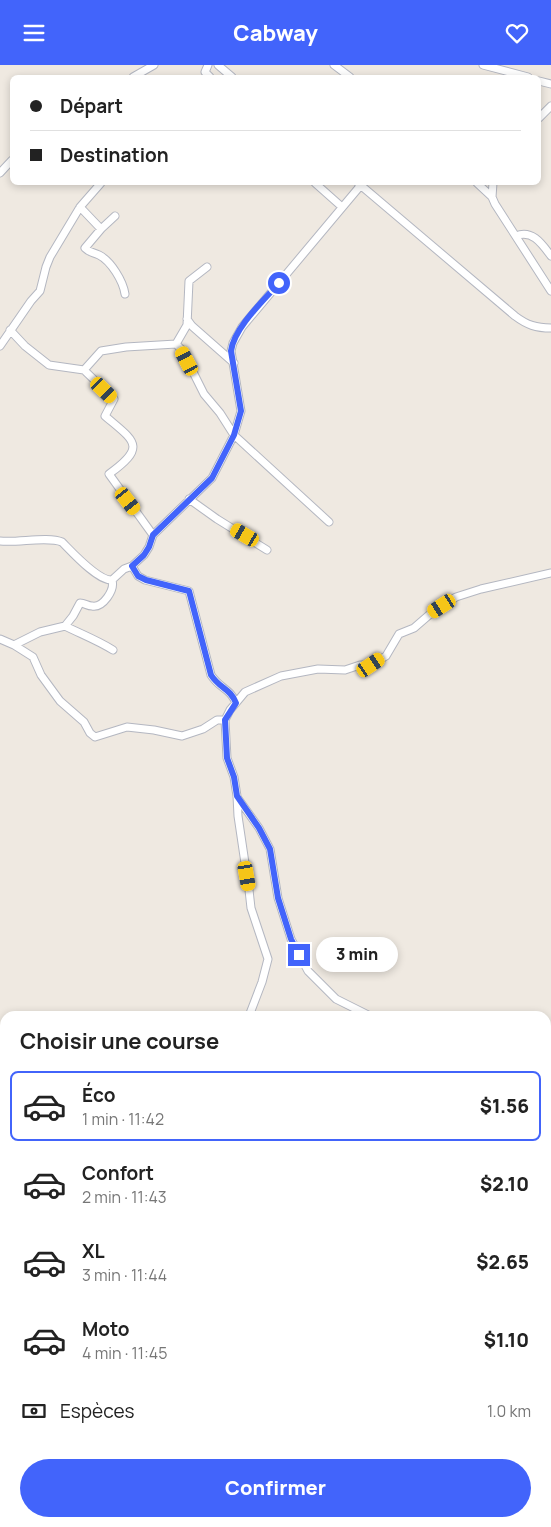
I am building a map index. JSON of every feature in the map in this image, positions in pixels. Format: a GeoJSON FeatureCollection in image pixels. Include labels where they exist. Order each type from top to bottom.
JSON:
{"type":"FeatureCollection","features":[{"type":"Feature","properties":{"kind":"street"},"geometry":{"type":"LineString","coordinates":[[136,75],[154,65]]}},
{"type":"Feature","properties":{"kind":"street"},"geometry":{"type":"LineString","coordinates":[[218,65],[230,75]]}},
{"type":"Feature","properties":{"kind":"street"},"geometry":{"type":"LineString","coordinates":[[334,65],[347,75]]}},
{"type":"Feature","properties":{"kind":"street"},"geometry":{"type":"LineString","coordinates":[[483,65],[520,75]]}},
{"type":"Feature","properties":{"kind":"street"},"geometry":{"type":"LineString","coordinates":[[541,116],[551,105]]}},
{"type":"Feature","properties":{"kind":"street"},"geometry":{"type":"LineString","coordinates":[[0,173],[10,162]]}},
{"type":"Feature","properties":{"kind":"street"},"geometry":{"type":"LineString","coordinates":[[0,346],[40,291],[50,257],[80,207],[99,185]]}},
{"type":"Feature","properties":{"kind":"street"},"geometry":{"type":"LineString","coordinates":[[317,185],[342,207]]}},
{"type":"Feature","properties":{"kind":"street"},"geometry":{"type":"LineString","coordinates":[[0,541],[21,542],[56,539],[62,542],[106,581],[112,580],[144,555],[153,535],[212,478],[234,435],[241,411],[231,351],[232,343],[242,327],[359,185]]}},
{"type":"Feature","properties":{"kind":"street"},"geometry":{"type":"LineString","coordinates":[[361,185],[515,316],[527,325],[551,328]]}},
{"type":"Feature","properties":{"kind":"street"},"geometry":{"type":"LineString","coordinates":[[482,185],[492,197],[551,291]]}},
{"type":"Feature","properties":{"kind":"street"},"geometry":{"type":"LineString","coordinates":[[492,197],[493,185]]}},
{"type":"Feature","properties":{"kind":"street"},"geometry":{"type":"LineString","coordinates":[[80,207],[101,229]]}},
{"type":"Feature","properties":{"kind":"street"},"geometry":{"type":"LineString","coordinates":[[115,216],[85,248],[90,253],[98,255],[108,262],[122,284],[125,294]]}},
{"type":"Feature","properties":{"kind":"street"},"geometry":{"type":"LineString","coordinates":[[516,236],[520,234],[536,238],[551,256]]}},
{"type":"Feature","properties":{"kind":"street"},"geometry":{"type":"LineString","coordinates":[[176,344],[187,325],[189,281],[207,267]]}},
{"type":"Feature","properties":{"kind":"street"},"geometry":{"type":"LineString","coordinates":[[187,318],[192,326],[234,363]]}},
{"type":"Feature","properties":{"kind":"street"},"geometry":{"type":"LineString","coordinates":[[10,331],[49,365],[84,370],[114,399],[105,416],[131,439],[132,452],[125,463],[109,474],[153,535]]}},
{"type":"Feature","properties":{"kind":"street"},"geometry":{"type":"LineString","coordinates":[[84,370],[101,351],[126,347],[176,344],[182,350],[204,394],[234,435],[329,522]]}},
{"type":"Feature","properties":{"kind":"street"},"geometry":{"type":"LineString","coordinates":[[189,499],[216,519],[267,550]]}},
{"type":"Feature","properties":{"kind":"street"},"geometry":{"type":"LineString","coordinates":[[132,566],[138,576],[146,580],[189,591],[211,675],[217,685],[232,693],[236,703]]}},
{"type":"Feature","properties":{"kind":"street"},"geometry":{"type":"LineString","coordinates":[[251,1011],[262,983],[268,959],[251,908],[234,777],[227,758],[225,720],[236,703],[245,692],[281,676],[318,669],[345,670],[360,665],[371,665],[386,656],[399,635],[414,628],[429,615],[456,597],[481,589],[551,573]]}},
{"type":"Feature","properties":{"kind":"street"},"geometry":{"type":"LineString","coordinates":[[14,645],[40,632],[65,626],[74,616],[80,603],[94,607],[110,595],[114,585],[112,580]]}},
{"type":"Feature","properties":{"kind":"street"},"geometry":{"type":"LineString","coordinates":[[65,626],[97,640],[113,650]]}},
{"type":"Feature","properties":{"kind":"street"},"geometry":{"type":"LineString","coordinates":[[0,639],[33,657],[41,675],[60,701],[84,722],[90,733],[95,737],[127,727],[182,736],[203,729],[217,719],[225,720]]}},
{"type":"Feature","properties":{"kind":"street"},"geometry":{"type":"LineString","coordinates":[[237,796],[259,828],[270,849],[278,898],[291,939],[308,971],[336,999],[360,1011]]}},
{"type":"Feature","properties":{"kind":"route"},"geometry":{"type":"LineString","coordinates":[[279,283],[242,327],[232,343],[231,351],[241,411],[234,435],[219,466],[203,488],[153,535],[144,555],[132,566],[138,576],[146,580],[189,591],[211,675],[217,685],[232,693],[236,703],[225,720],[225,746],[234,777],[237,796],[259,828],[270,849],[278,898],[291,939],[299,955]]}}]}
